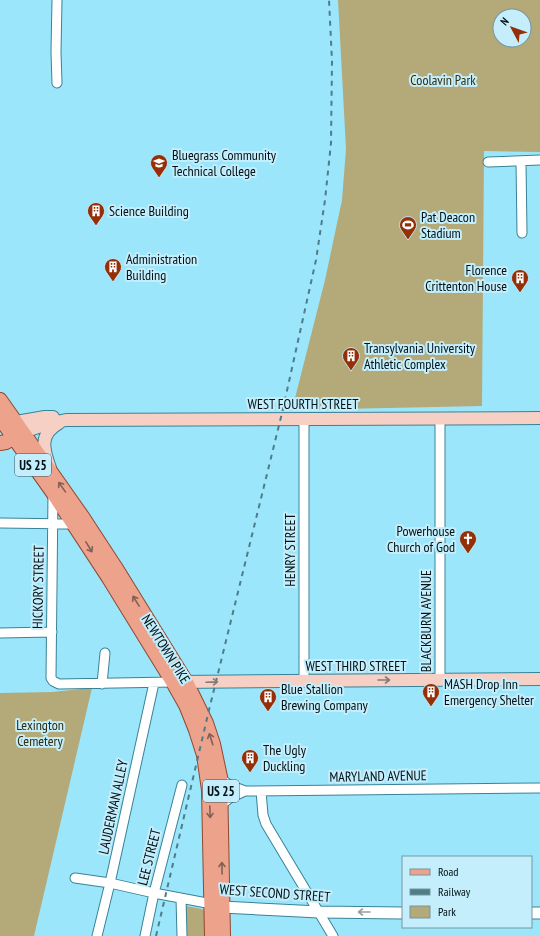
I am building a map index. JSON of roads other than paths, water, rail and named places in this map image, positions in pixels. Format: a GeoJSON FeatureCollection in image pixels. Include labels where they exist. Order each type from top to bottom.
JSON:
{"type":"FeatureCollection","features":[{"type":"Feature","properties":{"kind":"main road","name":"NEWTOWN PIKE"},"geometry":{"type":"LineString","coordinates":[[0,400],[52,492],[180,682],[186,705],[202,745],[207,770],[217,905],[223,936]]}},
{"type":"Feature","properties":{"kind":"main road","name":"WEST FOURTH STREET"},"geometry":{"type":"LineString","coordinates":[[17,430],[45,417],[56,417],[66,420],[540,418]]}},
{"type":"Feature","properties":{"kind":"main road","name":"NEWTOWN PIKE"},"geometry":{"type":"LineString","coordinates":[[0,418],[17,430],[50,470],[107,554],[180,682],[207,726],[213,744],[220,777],[221,805],[217,905],[212,936]]}},
{"type":"Feature","properties":{"kind":"main road"},"geometry":{"type":"LineString","coordinates":[[50,470],[44,447],[46,437],[54,426],[66,420]]}},
{"type":"Feature","properties":{"kind":"main road","name":"US 25"},"geometry":{"type":"LineString","coordinates":[[0,443],[6,442],[17,430]]}},
{"type":"Feature","properties":{"kind":"main road","name":"WEST THIRD STREET"},"geometry":{"type":"LineString","coordinates":[[180,682],[540,679]]}},
{"type":"Feature","properties":{"kind":"street"},"geometry":{"type":"LineString","coordinates":[[57,0],[57,84]]}},
{"type":"Feature","properties":{"kind":"street"},"geometry":{"type":"LineString","coordinates":[[488,162],[521,162],[540,160]]}},
{"type":"Feature","properties":{"kind":"street"},"geometry":{"type":"LineString","coordinates":[[521,162],[522,233]]}},
{"type":"Feature","properties":{"kind":"street","name":"BLACKBURN AVENUE"},"geometry":{"type":"LineString","coordinates":[[440,418],[440,680]]}},
{"type":"Feature","properties":{"kind":"street","name":"HENRY STREET"},"geometry":{"type":"LineString","coordinates":[[304,419],[304,681]]}},
{"type":"Feature","properties":{"kind":"street","name":"HICKORY STREET"},"geometry":{"type":"LineString","coordinates":[[52,492],[51,678],[59,684],[102,684]]}},
{"type":"Feature","properties":{"kind":"street"},"geometry":{"type":"LineString","coordinates":[[0,523],[74,524]]}},
{"type":"Feature","properties":{"kind":"street"},"geometry":{"type":"LineString","coordinates":[[0,633],[52,632]]}},
{"type":"Feature","properties":{"kind":"street"},"geometry":{"type":"LineString","coordinates":[[105,653],[102,684],[180,682]]}},
{"type":"Feature","properties":{"kind":"street","name":"LAUDERMAN ALLEY"},"geometry":{"type":"LineString","coordinates":[[97,936],[154,683]]}},
{"type":"Feature","properties":{"kind":"street","name":"MARYLAND AVENUE"},"geometry":{"type":"LineString","coordinates":[[220,777],[230,785],[245,791],[540,788]]}},
{"type":"Feature","properties":{"kind":"street","name":"LEE STREET"},"geometry":{"type":"LineString","coordinates":[[145,936],[154,893],[182,785]]}},
{"type":"Feature","properties":{"kind":"street"},"geometry":{"type":"LineString","coordinates":[[221,805],[230,798],[245,791]]}},
{"type":"Feature","properties":{"kind":"street"},"geometry":{"type":"LineString","coordinates":[[261,791],[266,824],[333,936]]}},
{"type":"Feature","properties":{"kind":"street","name":"WEST SECOND STREET"},"geometry":{"type":"LineString","coordinates":[[75,878],[110,883],[217,905],[319,912],[402,913]]}},
{"type":"Feature","properties":{"kind":"street"},"geometry":{"type":"LineString","coordinates":[[181,898],[182,936]]}},
{"type":"Feature","properties":{"kind":"railway"},"geometry":{"type":"LineString","coordinates":[[156,936],[209,710],[282,413],[316,260],[325,200],[331,143],[332,61],[329,0]]}},
{"type":"Feature","properties":{"kind":"place","name":"Bluegrass Community Technical College"},"geometry":{"type":"Point","coordinates":[159,178]}},
{"type":"Feature","properties":{"kind":"place","name":"Science Building"},"geometry":{"type":"Point","coordinates":[96,226]}},
{"type":"Feature","properties":{"kind":"place","name":"Pat Deacon Stadium"},"geometry":{"type":"Point","coordinates":[408,240]}},
{"type":"Feature","properties":{"kind":"place","name":"Administration Building"},"geometry":{"type":"Point","coordinates":[113,282]}},
{"type":"Feature","properties":{"kind":"place","name":"Florence Crittenton House"},"geometry":{"type":"Point","coordinates":[520,293]}},
{"type":"Feature","properties":{"kind":"place","name":"Transylvania University Athletic Complex"},"geometry":{"type":"Point","coordinates":[351,371]}},
{"type":"Feature","properties":{"kind":"place","name":"Powerhouse Church of God"},"geometry":{"type":"Point","coordinates":[468,554]}},
{"type":"Feature","properties":{"kind":"place","name":"MASH Drop Inn Emergency Shelter"},"geometry":{"type":"Point","coordinates":[431,707]}},
{"type":"Feature","properties":{"kind":"place","name":"Blue Stallion Brewing Company"},"geometry":{"type":"Point","coordinates":[268,712]}},
{"type":"Feature","properties":{"kind":"place","name":"The Ugly Duckling"},"geometry":{"type":"Point","coordinates":[250,773]}},
{"type":"Feature","properties":{"kind":"park label","name":"Coolavin Park"},"geometry":{"type":"Point","coordinates":[443,80]}},
{"type":"Feature","properties":{"kind":"park label","name":"Lexington Cemetery"},"geometry":{"type":"Point","coordinates":[40,734]}}]}
